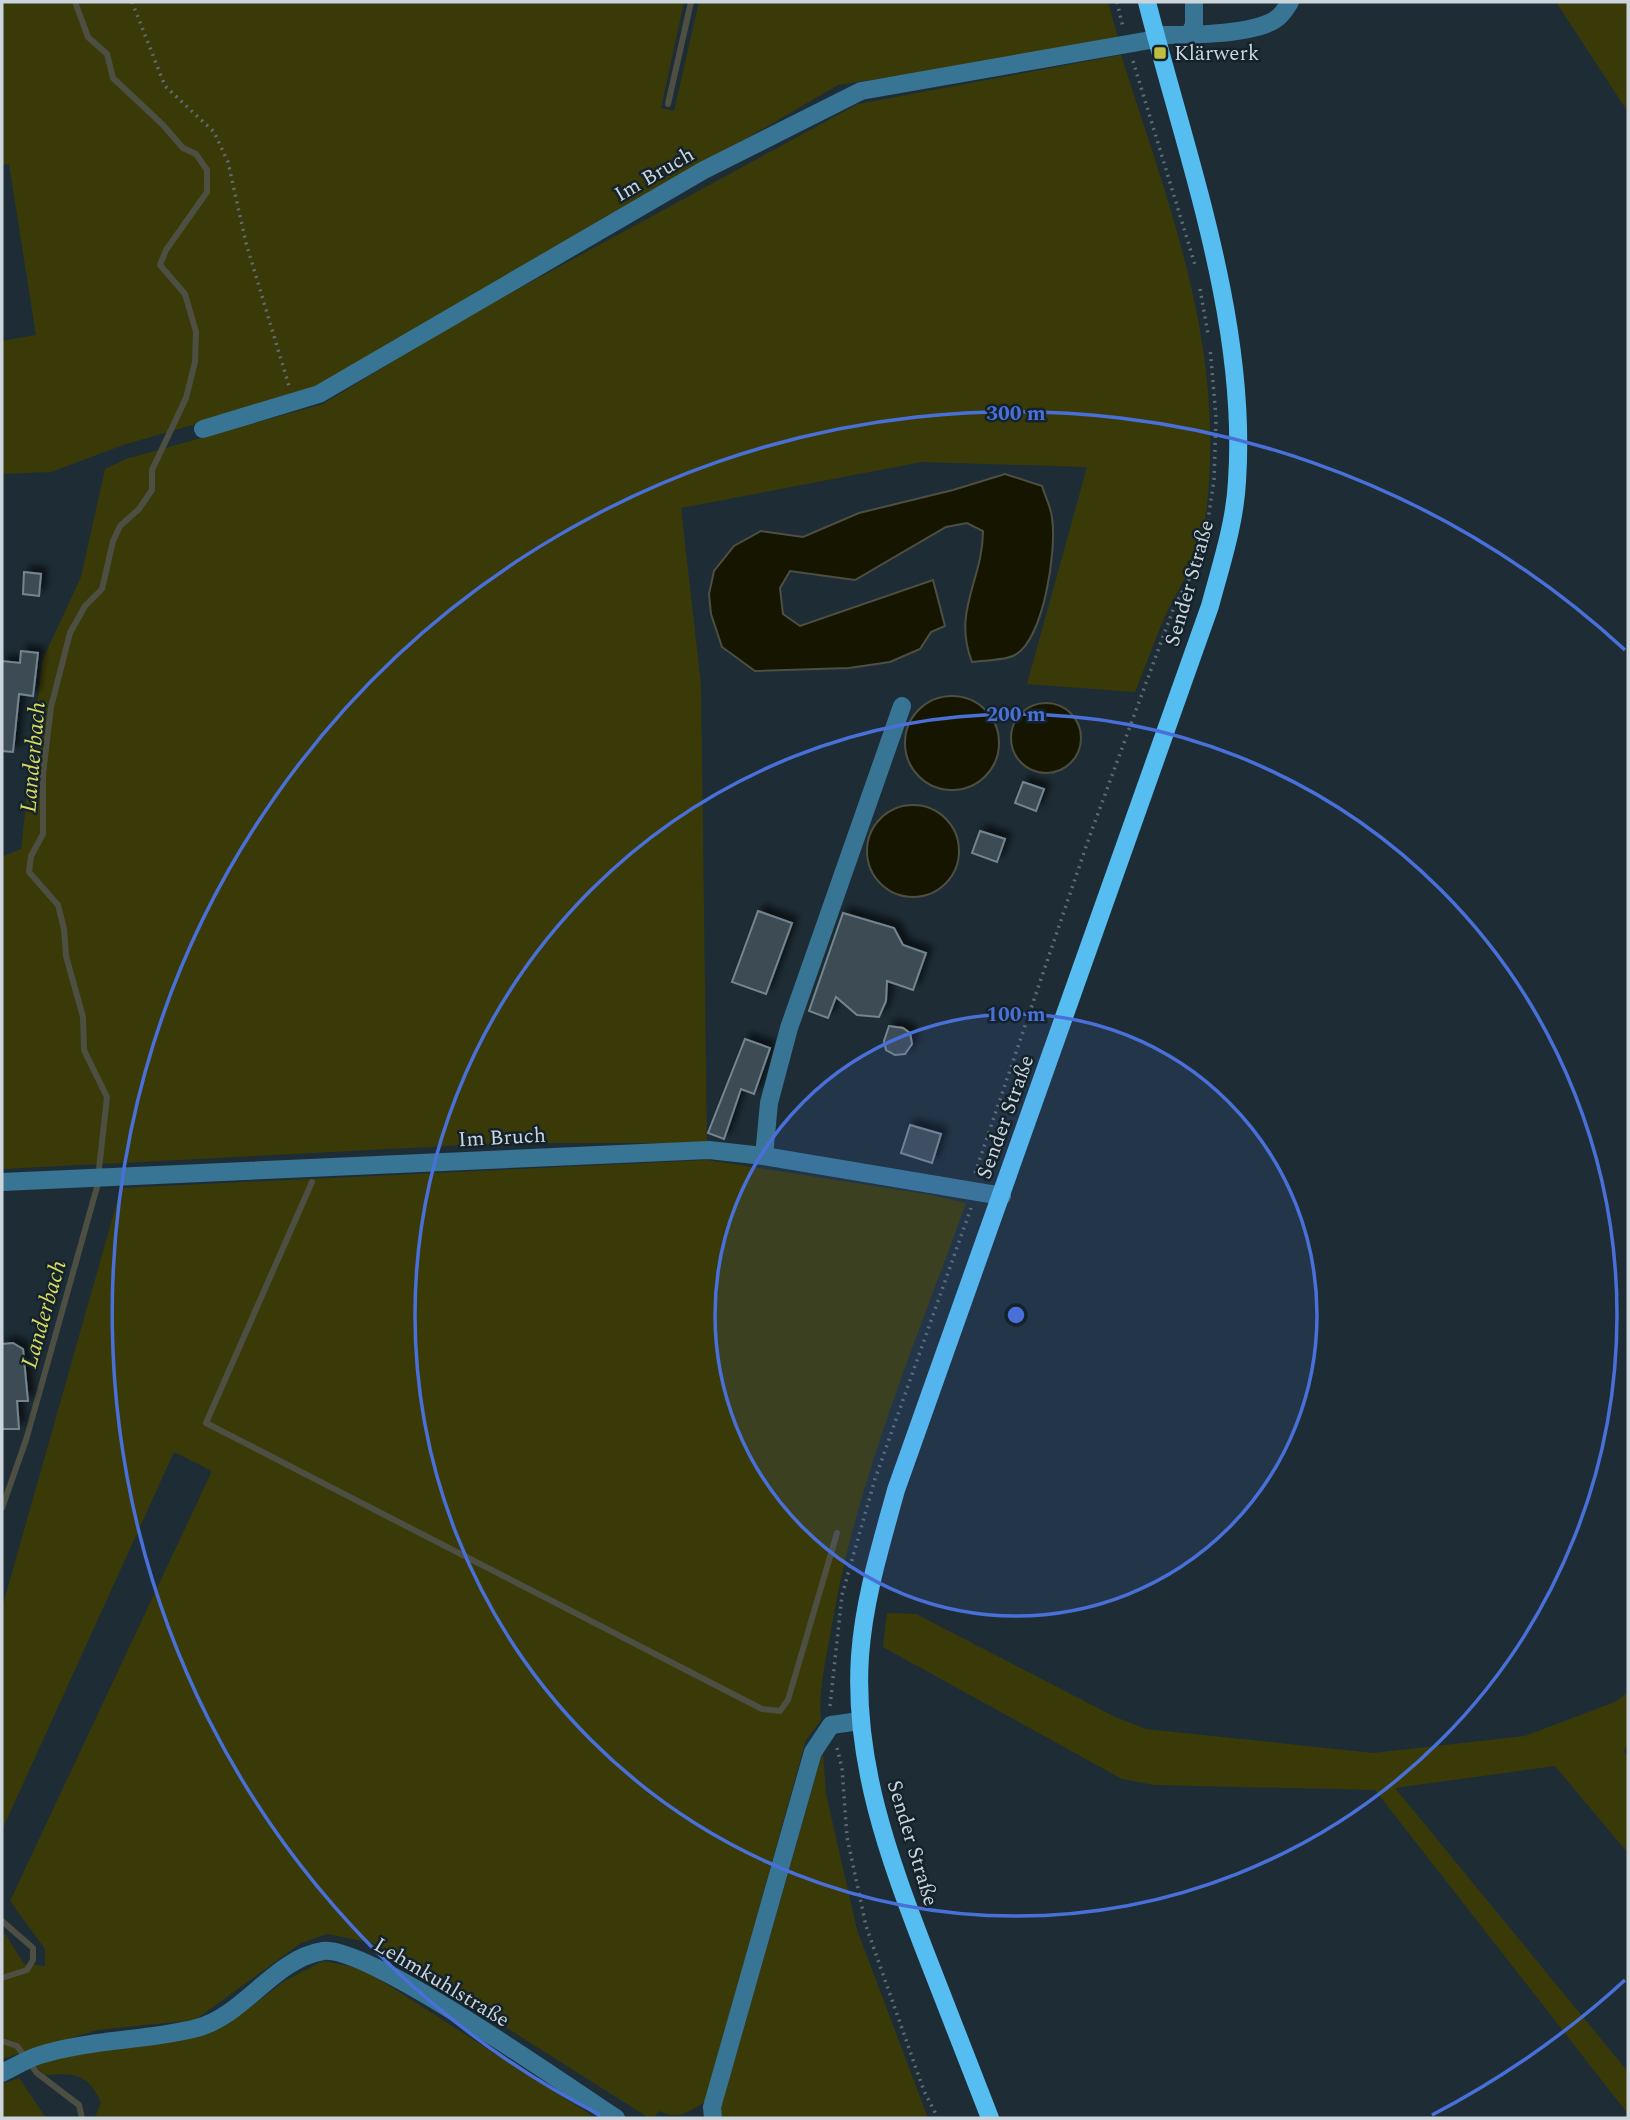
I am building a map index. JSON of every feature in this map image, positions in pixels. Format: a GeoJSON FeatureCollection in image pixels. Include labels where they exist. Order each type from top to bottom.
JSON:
{"type":"FeatureCollection","features":[{"type":"Feature","properties":{"kind":"main road","name":"Sender Straße"},"geometry":{"type":"LineString","coordinates":[[990,2118],[889,1856],[873,1803],[860,1721],[860,1655],[866,1597],[895,1490],[1002,1196],[1210,606],[1227,544],[1237,484],[1239,419],[1232,347],[1219,279],[1147,2]]}},
{"type":"Feature","properties":{"kind":"street"},"geometry":{"type":"LineString","coordinates":[[1189,35],[1194,25],[1194,2]]}},
{"type":"Feature","properties":{"kind":"street","name":"Im Bruch"},"geometry":{"type":"LineString","coordinates":[[203,429],[319,394],[704,170],[861,91],[1128,46],[1156,37],[1228,31],[1272,22],[1284,12],[1290,2]]}},
{"type":"Feature","properties":{"kind":"street"},"geometry":{"type":"LineString","coordinates":[[764,1156],[769,1102],[786,1038],[902,706]]}},
{"type":"Feature","properties":{"kind":"street","name":"Im Bruch"},"geometry":{"type":"LineString","coordinates":[[2,1182],[709,1150],[764,1156],[1002,1196]]}},
{"type":"Feature","properties":{"kind":"street"},"geometry":{"type":"LineString","coordinates":[[713,2118],[712,2107],[813,1752],[831,1725],[860,1721]]}},
{"type":"Feature","properties":{"kind":"street","name":"Lehmkuhlstraße"},"geometry":{"type":"LineString","coordinates":[[4,2072],[41,2055],[200,2027],[242,2004],[275,1977],[308,1956],[324,1951],[342,1952],[394,1976],[616,2118]]}},
{"type":"Feature","properties":{"kind":"path"},"geometry":{"type":"LineString","coordinates":[[132,2],[165,86],[214,132],[228,162],[246,243],[293,402]]}},
{"type":"Feature","properties":{"kind":"path"},"geometry":{"type":"LineString","coordinates":[[1117,2],[1197,272]]}},
{"type":"Feature","properties":{"kind":"path"},"geometry":{"type":"LineString","coordinates":[[938,2118],[924,2091],[866,1926],[847,1837],[842,1768],[831,1725],[829,1701],[842,1595],[875,1479],[971,1211],[969,1190],[1089,838],[1174,607],[1198,563],[1206,540],[1214,480],[1216,417],[1210,348],[1199,285]]}},
{"type":"Feature","properties":{"kind":"shaded area"},"geometry":{"type":"Polygon","coordinates":[[[2,2],[684,2],[661,108],[674,111],[699,2],[1108,2],[1119,41],[838,85],[318,389],[123,445],[51,472],[2,474],[2,341],[36,335],[9,164],[2,165],[2,2]]]}},
{"type":"Feature","properties":{"kind":"shaded area"},"geometry":{"type":"Polygon","coordinates":[[[1556,2],[1628,2],[1628,112],[1556,2]]]}},
{"type":"Feature","properties":{"kind":"shaded area"},"geometry":{"type":"Polygon","coordinates":[[[1121,55],[1183,253],[1204,354],[1209,405],[1209,478],[1203,531],[1194,558],[1166,615],[1135,692],[1027,684],[1087,467],[922,462],[681,508],[701,685],[707,1143],[506,1143],[2,1169],[2,857],[21,849],[42,661],[81,577],[105,469],[126,459],[323,404],[465,318],[858,104],[1121,55]]]}},
{"type":"Feature","properties":{"kind":"shaded area"},"geometry":{"type":"Polygon","coordinates":[[[1005,474],[1042,486],[1052,518],[1053,532],[1050,571],[1041,613],[1025,646],[1015,655],[972,662],[965,627],[982,549],[983,531],[967,523],[946,527],[855,580],[790,571],[780,588],[783,614],[800,626],[933,580],[945,626],[931,632],[920,649],[890,662],[849,668],[755,671],[722,647],[711,614],[709,594],[714,571],[734,546],[761,531],[803,537],[859,513],[1005,474]]]}},
{"type":"Feature","properties":{"kind":"shaded area"},"geometry":{"type":"Polygon","coordinates":[[[952,696],[970,700],[985,710],[995,725],[999,743],[995,761],[985,776],[970,786],[952,790],[934,786],[919,776],[909,761],[905,743],[909,725],[919,710],[934,700],[952,696]]]}},
{"type":"Feature","properties":{"kind":"shaded area"},"geometry":{"type":"Polygon","coordinates":[[[1046,703],[1071,713],[1081,738],[1071,763],[1046,773],[1021,763],[1011,738],[1021,713],[1046,703]]]}},
{"type":"Feature","properties":{"kind":"shaded area"},"geometry":{"type":"Polygon","coordinates":[[[904,805],[922,805],[939,812],[952,825],[959,842],[959,860],[952,877],[939,890],[922,897],[904,897],[887,890],[874,877],[867,860],[867,842],[874,825],[887,812],[904,805]]]}},
{"type":"Feature","properties":{"kind":"shaded area"},"geometry":{"type":"Polygon","coordinates":[[[707,1160],[932,1195],[966,1203],[889,1414],[855,1521],[825,1664],[821,1720],[806,1740],[705,2102],[682,2114],[672,2115],[659,2111],[654,2118],[649,2118],[373,1943],[327,1934],[301,1943],[195,2020],[97,2030],[2,2059],[2,1929],[24,1964],[45,1966],[45,1949],[10,1901],[212,1471],[174,1452],[2,1830],[2,1608],[121,1188],[707,1160]]]}},
{"type":"Feature","properties":{"kind":"shaded area"},"geometry":{"type":"Polygon","coordinates":[[[887,1613],[916,1614],[1115,1717],[1146,1729],[1373,1753],[1525,1736],[1615,1702],[1628,1692],[1628,1746],[1623,1750],[1628,1757],[1628,1853],[1555,1766],[1395,1788],[1628,2072],[1628,2114],[1375,1790],[1154,1785],[1122,1779],[883,1647],[887,1613]]]}},
{"type":"Feature","properties":{"kind":"shaded area"},"geometry":{"type":"Polygon","coordinates":[[[823,1751],[826,1794],[857,1930],[928,2118],[721,2118],[721,2107],[823,1751]]]}},
{"type":"Feature","properties":{"kind":"shaded area"},"geometry":{"type":"Polygon","coordinates":[[[323,1961],[363,1969],[596,2118],[95,2118],[101,2102],[85,2080],[64,2074],[44,2075],[36,2066],[41,2062],[93,2050],[199,2037],[243,2013],[283,1982],[323,1961]]]}},
{"type":"Feature","properties":{"kind":"shaded area"},"geometry":{"type":"Polygon","coordinates":[[[19,2078],[46,2118],[2,2118],[2,2084],[19,2078]]]}},
{"type":"Feature","properties":{"kind":"building"},"geometry":{"type":"Polygon","coordinates":[[[24,572],[41,574],[39,596],[23,594],[24,572]]]}},
{"type":"Feature","properties":{"kind":"building"},"geometry":{"type":"Polygon","coordinates":[[[21,651],[38,653],[33,696],[19,694],[13,752],[2,751],[2,661],[20,663],[21,651]]]}},
{"type":"Feature","properties":{"kind":"building"},"geometry":{"type":"Polygon","coordinates":[[[1023,782],[1044,789],[1036,811],[1015,803],[1023,782]]]}},
{"type":"Feature","properties":{"kind":"building"},"geometry":{"type":"Polygon","coordinates":[[[980,831],[1005,839],[997,862],[972,853],[980,831]]]}},
{"type":"Feature","properties":{"kind":"building"},"geometry":{"type":"Polygon","coordinates":[[[758,911],[792,923],[766,994],[732,982],[758,911]]]}},
{"type":"Feature","properties":{"kind":"building"},"geometry":{"type":"Polygon","coordinates":[[[843,913],[894,928],[903,945],[926,953],[913,990],[887,981],[886,1001],[879,1017],[857,1015],[836,997],[828,1018],[809,1011],[843,913]]]}},
{"type":"Feature","properties":{"kind":"building"},"geometry":{"type":"Polygon","coordinates":[[[889,1026],[903,1028],[910,1033],[912,1044],[905,1054],[895,1055],[886,1050],[884,1041],[889,1026]]]}},
{"type":"Feature","properties":{"kind":"building"},"geometry":{"type":"Polygon","coordinates":[[[745,1039],[770,1048],[754,1094],[741,1089],[724,1139],[708,1133],[745,1039]]]}},
{"type":"Feature","properties":{"kind":"building"},"geometry":{"type":"Polygon","coordinates":[[[910,1125],[941,1134],[932,1163],[901,1153],[910,1125]]]}},
{"type":"Feature","properties":{"kind":"building"},"geometry":{"type":"Polygon","coordinates":[[[13,1343],[23,1349],[28,1401],[17,1401],[19,1429],[2,1429],[2,1344],[13,1343]]]}},
{"type":"Feature","properties":{"kind":"waterway","name":"Landerbach"},"geometry":{"type":"LineString","coordinates":[[2,1508],[26,1440],[97,1187],[107,1097],[84,1050],[83,1017],[66,956],[64,929],[58,905],[29,872],[31,856],[43,834],[43,774],[51,707],[70,633],[85,606],[102,589],[113,541],[120,526],[139,509],[152,490],[152,470],[186,398],[195,362],[196,332],[185,294],[160,265],[166,250],[207,192],[207,170],[196,154],[183,148],[162,124],[113,78],[107,54],[88,37],[75,2]]}},
{"type":"Feature","properties":{"kind":"waterway"},"geometry":{"type":"LineString","coordinates":[[668,104],[691,2]]}},
{"type":"Feature","properties":{"kind":"waterway"},"geometry":{"type":"LineString","coordinates":[[312,1182],[206,1423],[762,1709],[780,1711],[788,1700],[837,1533]]}},
{"type":"Feature","properties":{"kind":"waterway","name":"Landerbach"},"geometry":{"type":"LineString","coordinates":[[2,1921],[33,1948],[33,1960],[27,1970],[2,1978]]}},
{"type":"Feature","properties":{"kind":"waterway","name":"Landerbach"},"geometry":{"type":"LineString","coordinates":[[2,2041],[17,2046],[37,2073],[79,2105],[82,2118]]}},
{"type":"Feature","properties":{"kind":"place","name":"Klärwerk"},"geometry":{"type":"Point","coordinates":[1160,53]}}]}
